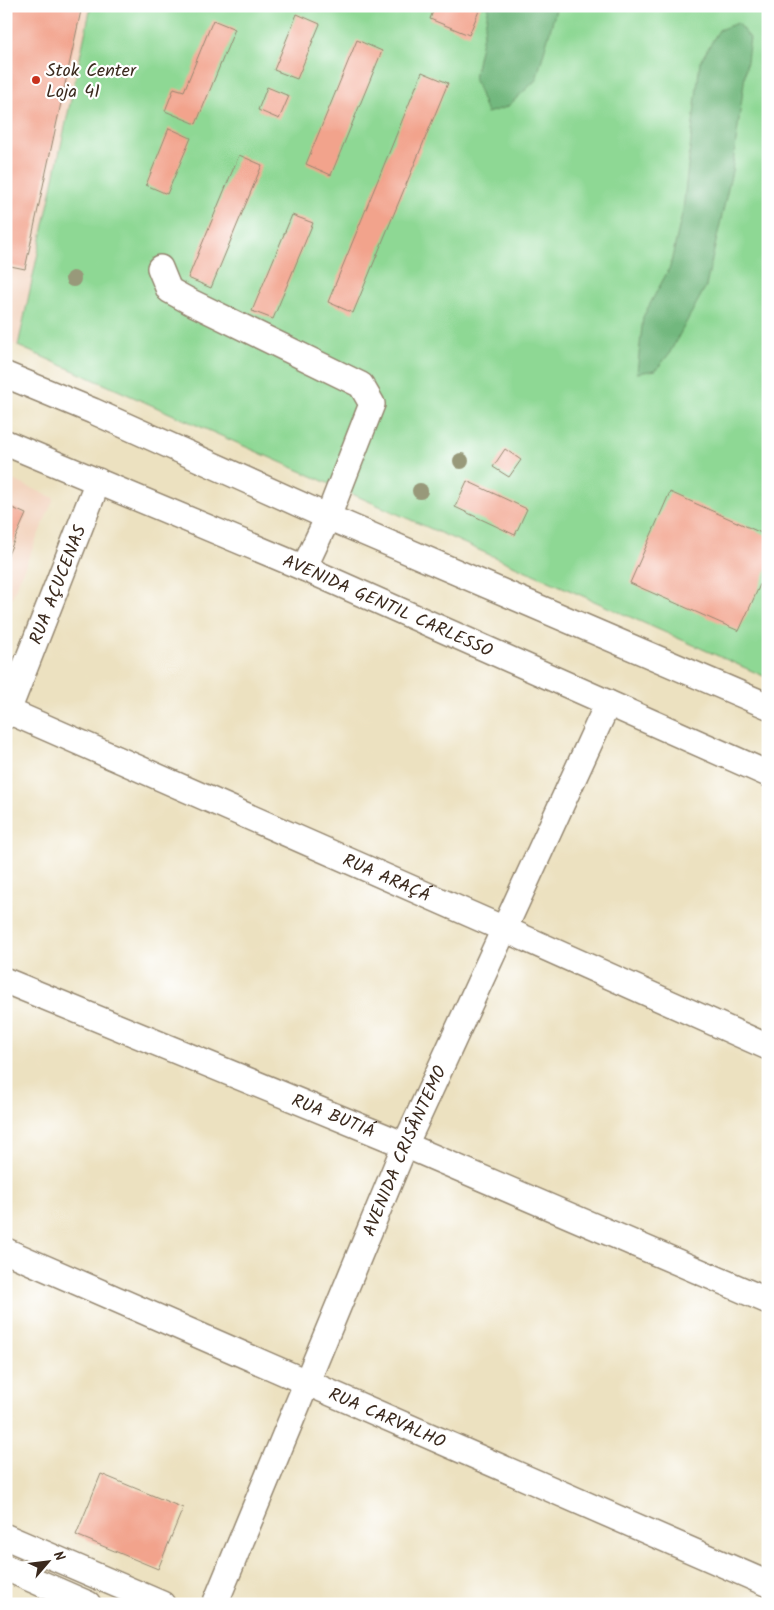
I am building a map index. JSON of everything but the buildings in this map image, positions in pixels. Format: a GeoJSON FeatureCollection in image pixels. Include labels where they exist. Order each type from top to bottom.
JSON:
{"type":"FeatureCollection","features":[{"type":"Feature","properties":{"kind":"street"},"geometry":{"type":"LineString","coordinates":[[160,268],[169,290],[361,385],[372,404],[328,517],[304,568]]}},
{"type":"Feature","properties":{"kind":"street"},"geometry":{"type":"LineString","coordinates":[[6,375],[93,411],[328,517],[768,706]]}},
{"type":"Feature","properties":{"kind":"street","name":"AVENIDA GENTIL CARLESSO"},"geometry":{"type":"LineString","coordinates":[[6,443],[304,568],[768,774]]}},
{"type":"Feature","properties":{"kind":"street","name":"RUA AÇUCENAS"},"geometry":{"type":"LineString","coordinates":[[7,712],[98,481]]}},
{"type":"Feature","properties":{"kind":"street","name":"AVENIDA CRISÂNTEMO"},"geometry":{"type":"LineString","coordinates":[[215,1604],[405,1145],[608,703]]}},
{"type":"Feature","properties":{"kind":"street","name":"RUA ARAÇÁ"},"geometry":{"type":"LineString","coordinates":[[7,712],[504,929],[768,1047]]}},
{"type":"Feature","properties":{"kind":"street","name":"RUA BUTIÁ"},"geometry":{"type":"LineString","coordinates":[[6,980],[405,1145],[768,1301]]}},
{"type":"Feature","properties":{"kind":"street","name":"RUA CARVALHO"},"geometry":{"type":"LineString","coordinates":[[6,1251],[768,1584]]}},
{"type":"Feature","properties":{"kind":"street"},"geometry":{"type":"LineString","coordinates":[[6,1537],[162,1604]]}},
{"type":"Feature","properties":{"kind":"street"},"geometry":{"type":"LineString","coordinates":[[6,1568],[82,1602]]}},
{"type":"Feature","properties":{"kind":"shaded area"},"geometry":{"type":"Polygon","coordinates":[[[6,6],[91,6],[18,346],[6,341],[6,6]]]}},
{"type":"Feature","properties":{"kind":"shaded area"},"geometry":{"type":"Polygon","coordinates":[[[6,477],[54,498],[6,611],[6,477]]]}},
{"type":"Feature","properties":{"kind":"green space"},"geometry":{"type":"Polygon","coordinates":[[[91,6],[768,6],[768,678],[18,346],[91,6]]]}},
{"type":"Feature","properties":{"kind":"green space"},"geometry":{"type":"Polygon","coordinates":[[[489,6],[557,6],[536,80],[507,107],[487,113],[474,78],[489,6]]]}},
{"type":"Feature","properties":{"kind":"green space"},"geometry":{"type":"Polygon","coordinates":[[[737,23],[750,38],[732,171],[706,286],[669,354],[656,370],[637,373],[643,317],[670,267],[683,210],[700,62],[719,30],[737,23]]]}},
{"type":"Feature","properties":{"kind":"place","name":"Stok Center Loja 41"},"geometry":{"type":"Point","coordinates":[36,80]}}]}
